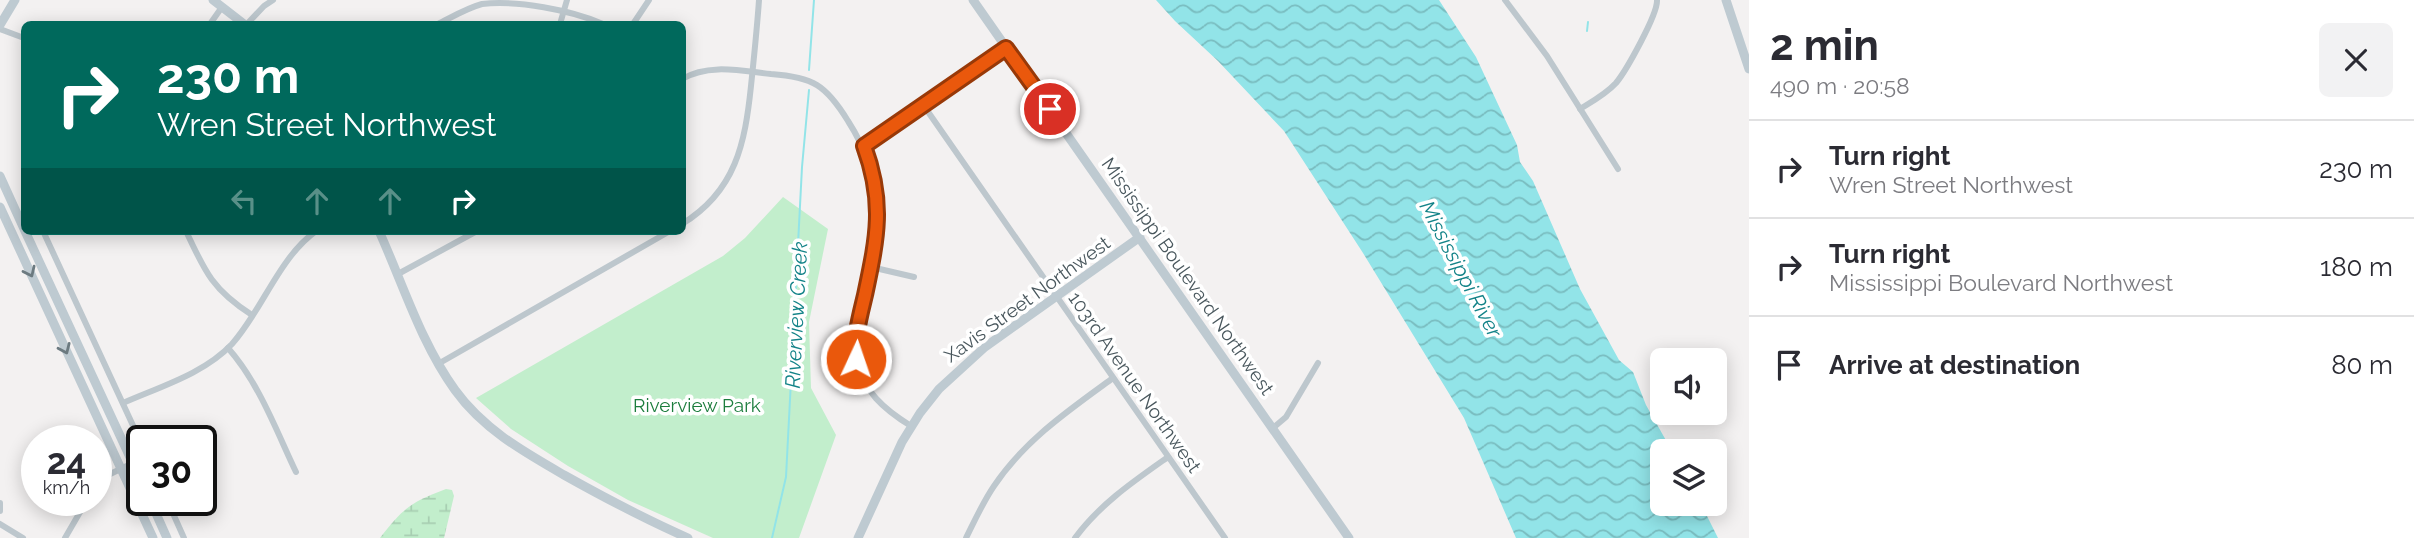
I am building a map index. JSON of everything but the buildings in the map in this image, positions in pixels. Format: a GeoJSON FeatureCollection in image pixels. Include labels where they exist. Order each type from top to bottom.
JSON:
{"type":"FeatureCollection","features":[{"type":"Feature","properties":{"kind":"street"},"geometry":{"type":"LineString","coordinates":[[15,0],[0,27],[21,37]]}},
{"type":"Feature","properties":{"kind":"street"},"geometry":{"type":"LineString","coordinates":[[213,0],[242,21]]}},
{"type":"Feature","properties":{"kind":"street"},"geometry":{"type":"LineString","coordinates":[[249,21],[273,0]]}},
{"type":"Feature","properties":{"kind":"street"},"geometry":{"type":"LineString","coordinates":[[561,21],[567,0]]}},
{"type":"Feature","properties":{"kind":"street"},"geometry":{"type":"LineString","coordinates":[[635,21],[649,0]]}},
{"type":"Feature","properties":{"kind":"street"},"geometry":{"type":"LineString","coordinates":[[686,220],[710,203],[731,174],[745,131],[760,0]]}},
{"type":"Feature","properties":{"kind":"street","name":"Mississippi Boulevard Northwest"},"geometry":{"type":"LineString","coordinates":[[974,0],[1349,538]]}},
{"type":"Feature","properties":{"kind":"street"},"geometry":{"type":"LineString","coordinates":[[1505,0],[1547,56],[1618,170]]}},
{"type":"Feature","properties":{"kind":"street"},"geometry":{"type":"LineString","coordinates":[[1580,109],[1617,82],[1656,14],[1657,0]]}},
{"type":"Feature","properties":{"kind":"street"},"geometry":{"type":"LineString","coordinates":[[1726,0],[1749,69]]}},
{"type":"Feature","properties":{"kind":"street"},"geometry":{"type":"LineString","coordinates":[[444,21],[475,6],[495,1],[522,2],[565,10],[595,21]]}},
{"type":"Feature","properties":{"kind":"street"},"geometry":{"type":"LineString","coordinates":[[212,21],[222,7]]}},
{"type":"Feature","properties":{"kind":"street"},"geometry":{"type":"LineString","coordinates":[[864,146],[1006,48]]}},
{"type":"Feature","properties":{"kind":"street"},"geometry":{"type":"LineString","coordinates":[[686,77],[711,69],[802,78],[821,86],[835,100],[864,146],[871,167],[878,209],[875,248],[856,335],[856,359],[863,380],[876,400],[911,426]]}},
{"type":"Feature","properties":{"kind":"street","name":"103rd Avenue Northwest"},"geometry":{"type":"LineString","coordinates":[[924,106],[1223,537]]}},
{"type":"Feature","properties":{"kind":"street"},"geometry":{"type":"LineString","coordinates":[[0,176],[21,221]]}},
{"type":"Feature","properties":{"kind":"street"},"geometry":{"type":"LineString","coordinates":[[0,207],[153,538]]}},
{"type":"Feature","properties":{"kind":"street"},"geometry":{"type":"LineString","coordinates":[[27,235],[126,448]]}},
{"type":"Feature","properties":{"kind":"street"},"geometry":{"type":"LineString","coordinates":[[45,235],[133,425]]}},
{"type":"Feature","properties":{"kind":"street"},"geometry":{"type":"LineString","coordinates":[[188,235],[213,283],[228,299],[251,315]]}},
{"type":"Feature","properties":{"kind":"street"},"geometry":{"type":"LineString","coordinates":[[123,404],[202,367],[228,348],[294,252],[312,235]]}},
{"type":"Feature","properties":{"kind":"street"},"geometry":{"type":"LineString","coordinates":[[381,235],[438,363],[464,402],[482,421],[502,437],[610,502],[688,538]]}},
{"type":"Feature","properties":{"kind":"street"},"geometry":{"type":"LineString","coordinates":[[398,274],[470,235]]}},
{"type":"Feature","properties":{"kind":"street"},"geometry":{"type":"LineString","coordinates":[[438,363],[663,235]]}},
{"type":"Feature","properties":{"kind":"street","name":"Xavis Street Northwest"},"geometry":{"type":"LineString","coordinates":[[858,538],[890,465],[911,426],[939,389],[985,347],[1140,237]]}},
{"type":"Feature","properties":{"kind":"street"},"geometry":{"type":"LineString","coordinates":[[871,267],[914,277]]}},
{"type":"Feature","properties":{"kind":"street"},"geometry":{"type":"LineString","coordinates":[[228,348],[254,383],[296,472]]}},
{"type":"Feature","properties":{"kind":"street"},"geometry":{"type":"LineString","coordinates":[[1273,428],[1286,417],[1318,363]]}},
{"type":"Feature","properties":{"kind":"street"},"geometry":{"type":"LineString","coordinates":[[966,538],[993,487],[1027,445],[1050,424],[1113,378]]}},
{"type":"Feature","properties":{"kind":"street"},"geometry":{"type":"LineString","coordinates":[[1075,538],[1114,496],[1168,457]]}},
{"type":"Feature","properties":{"kind":"street"},"geometry":{"type":"LineString","coordinates":[[112,473],[126,466]]}},
{"type":"Feature","properties":{"kind":"street"},"geometry":{"type":"LineString","coordinates":[[0,503],[0,511]]}},
{"type":"Feature","properties":{"kind":"street"},"geometry":{"type":"LineString","coordinates":[[65,538],[78,516]]}},
{"type":"Feature","properties":{"kind":"street"},"geometry":{"type":"LineString","coordinates":[[157,516],[167,538]]}},
{"type":"Feature","properties":{"kind":"street"},"geometry":{"type":"LineString","coordinates":[[174,516],[184,538]]}},
{"type":"Feature","properties":{"kind":"street"},"geometry":{"type":"LineString","coordinates":[[0,524],[23,538]]}},
{"type":"Feature","properties":{"kind":"green space","name":"Riverview Park"},"geometry":{"type":"Polygon","coordinates":[[[783,197],[828,229],[809,322],[811,388],[836,435],[799,538],[713,538],[628,500],[568,466],[511,429],[476,398],[723,256],[745,238],[783,197]]]}},
{"type":"Feature","properties":{"kind":"green space"},"geometry":{"type":"Polygon","coordinates":[[[446,489],[452,490],[454,496],[444,538],[380,538],[408,507],[446,489]]]}},
{"type":"Feature","properties":{"kind":"water","name":"Mississippi River"},"geometry":{"type":"Polygon","coordinates":[[[1156,0],[1439,0],[1476,57],[1517,145],[1520,162],[1533,181],[1580,289],[1619,360],[1633,372],[1650,412],[1650,425],[1657,425],[1665,439],[1650,439],[1650,516],[1707,516],[1718,538],[1516,538],[1464,418],[1363,253],[1284,131],[1218,61],[1156,0]]]}},
{"type":"Feature","properties":{"kind":"waterway","name":"Riverview Creek"},"geometry":{"type":"LineString","coordinates":[[809,70],[814,0]]}},
{"type":"Feature","properties":{"kind":"waterway"},"geometry":{"type":"LineString","coordinates":[[1587,31],[1588,22]]}},
{"type":"Feature","properties":{"kind":"waterway","name":"Riverview Creek"},"geometry":{"type":"LineString","coordinates":[[772,538],[786,477],[802,167],[809,90]]}},
{"type":"Feature","properties":{"kind":"route"},"geometry":{"type":"LineString","coordinates":[[856,359],[856,335],[875,248],[878,220],[875,186],[864,146],[1006,48],[1050,109]]}}]}
